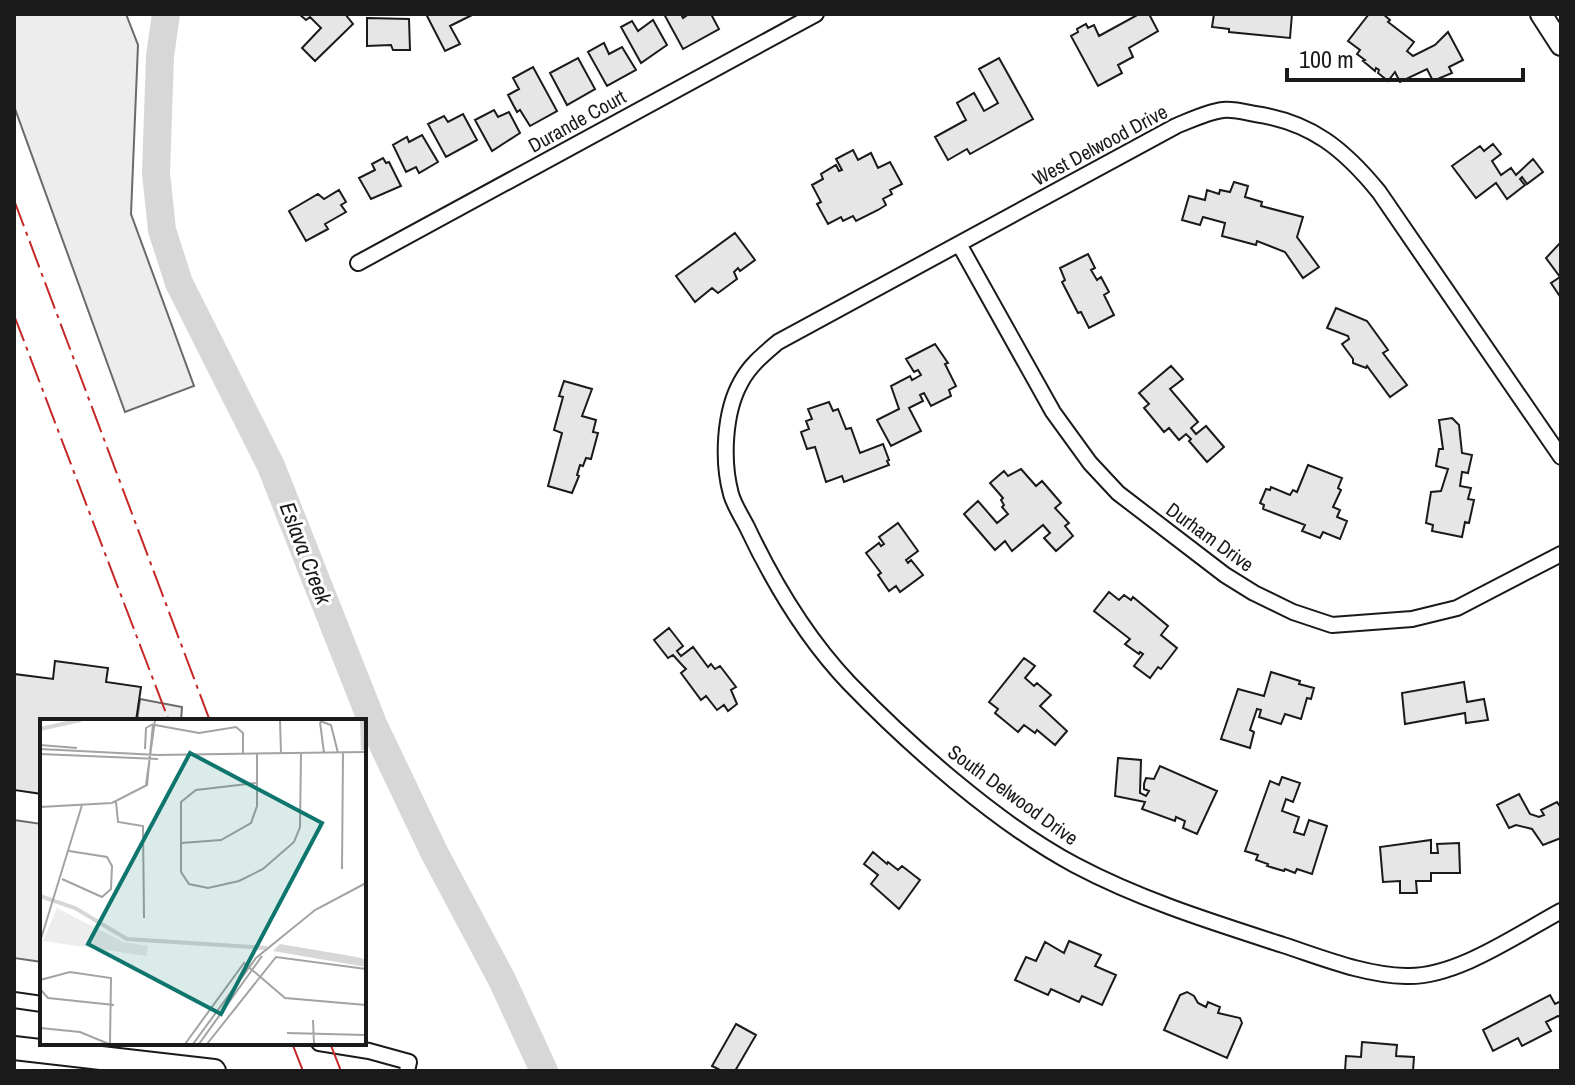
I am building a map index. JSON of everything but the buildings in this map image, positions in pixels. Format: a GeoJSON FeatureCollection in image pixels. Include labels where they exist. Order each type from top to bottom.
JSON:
{"type":"FeatureCollection","features":[{"type":"Feature","properties":{"kind":"main road"},"geometry":{"type":"LineString","coordinates":[[1541,14],[1561,45]]}},
{"type":"Feature","properties":{"kind":"main road"},"geometry":{"type":"LineString","coordinates":[[14,1048],[214,1071]]}},
{"type":"Feature","properties":{"kind":"street","name":"Durande Court"},"geometry":{"type":"LineString","coordinates":[[358,263],[816,14]]}},
{"type":"Feature","properties":{"kind":"street","name":"West Delwood Drive"},"geometry":{"type":"LineString","coordinates":[[756,361],[778,342],[1176,126],[1226,110],[1273,116],[1299,125],[1325,139],[1354,162],[1379,192],[1561,457]]}},
{"type":"Feature","properties":{"kind":"street","name":"Durham Drive"},"geometry":{"type":"LineString","coordinates":[[959,244],[1053,412],[1090,463],[1118,493],[1225,575],[1254,593],[1293,612],[1332,625],[1412,619],[1457,608],[1561,554]]}},
{"type":"Feature","properties":{"kind":"street","name":"South Delwood Drive"},"geometry":{"type":"LineString","coordinates":[[756,361],[741,382],[731,410],[727,436],[728,465],[731,495],[769,573],[847,681],[918,750],[1024,832],[1074,865],[1168,908],[1359,969],[1395,975],[1436,972],[1471,960],[1561,911]]}},
{"type":"Feature","properties":{"kind":"street"},"geometry":{"type":"LineString","coordinates":[[14,1000],[40,1004]]}},
{"type":"Feature","properties":{"kind":"street"},"geometry":{"type":"LineString","coordinates":[[332,1045],[409,1062],[407,1071]]}},
{"type":"Feature","properties":{"kind":"shaded area"},"geometry":{"type":"Polygon","coordinates":[[[14,14],[126,14],[138,45],[131,214],[194,386],[125,412],[14,106],[14,14]]]}},
{"type":"Feature","properties":{"kind":"shaded area"},"geometry":{"type":"Polygon","coordinates":[[[140,699],[182,707],[181,719],[137,719],[140,699]]]}},
{"type":"Feature","properties":{"kind":"shaded area"},"geometry":{"type":"Polygon","coordinates":[[[14,820],[40,824],[40,962],[14,958],[14,820]]]}},
{"type":"Feature","properties":{"kind":"waterway","name":"Eslava Creek"},"geometry":{"type":"LineString","coordinates":[[166,14],[160,56],[156,173],[162,230],[179,283],[271,466],[373,724],[434,852],[502,980],[544,1071]]}},
{"type":"Feature","properties":{"kind":"power"},"geometry":{"type":"LineString","coordinates":[[14,200],[209,719]]}},
{"type":"Feature","properties":{"kind":"power"},"geometry":{"type":"LineString","coordinates":[[14,315],[168,719]]}},
{"type":"Feature","properties":{"kind":"power"},"geometry":{"type":"LineString","coordinates":[[293,1045],[303,1071]]}},
{"type":"Feature","properties":{"kind":"power"},"geometry":{"type":"LineString","coordinates":[[331,1045],[341,1071]]}}]}
